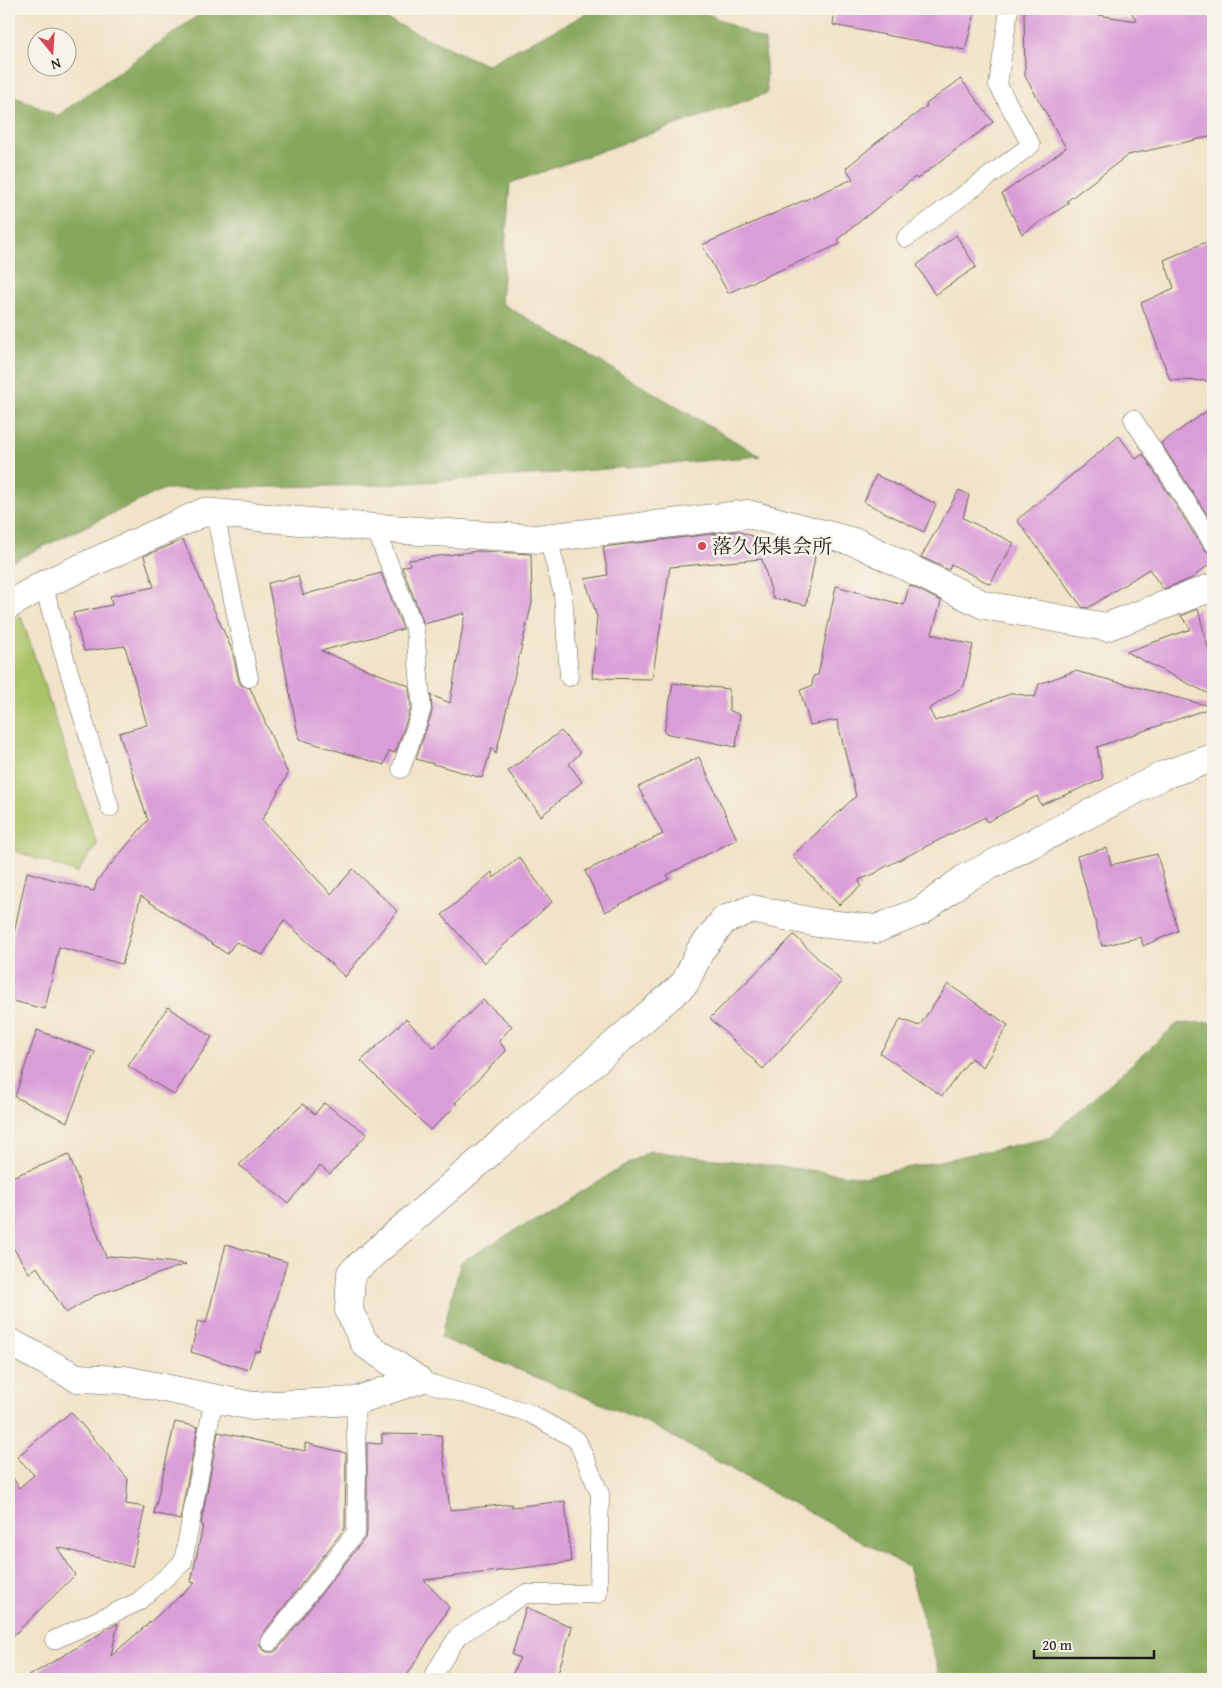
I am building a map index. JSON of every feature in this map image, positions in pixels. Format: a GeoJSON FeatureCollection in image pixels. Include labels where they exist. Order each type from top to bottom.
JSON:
{"type":"FeatureCollection","features":[{"type":"Feature","properties":{"kind":"street"},"geometry":{"type":"LineString","coordinates":[[9,605],[44,585],[204,512],[375,528],[537,539],[748,514],[858,543],[984,604],[1106,627],[1213,587]]}},
{"type":"Feature","properties":{"kind":"street"},"geometry":{"type":"LineString","coordinates":[[418,1380],[365,1344],[349,1311],[351,1273],[685,983],[700,951],[724,920],[752,909],[818,923],[876,929],[921,911],[964,879],[1164,775],[1213,758]]}},
{"type":"Feature","properties":{"kind":"street"},"geometry":{"type":"LineString","coordinates":[[9,1342],[77,1378],[125,1380],[252,1406],[355,1401],[418,1380]]}},
{"type":"Feature","properties":{"kind":"lane"},"geometry":{"type":"LineString","coordinates":[[906,238],[1032,145],[998,85],[1009,9]]}},
{"type":"Feature","properties":{"kind":"lane"},"geometry":{"type":"LineString","coordinates":[[1133,419],[1213,543]]}},
{"type":"Feature","properties":{"kind":"lane"},"geometry":{"type":"LineString","coordinates":[[215,513],[249,678]]}},
{"type":"Feature","properties":{"kind":"lane"},"geometry":{"type":"LineString","coordinates":[[375,528],[415,630],[422,709],[401,768]]}},
{"type":"Feature","properties":{"kind":"lane"},"geometry":{"type":"LineString","coordinates":[[548,538],[563,594],[569,676]]}},
{"type":"Feature","properties":{"kind":"lane"},"geometry":{"type":"LineString","coordinates":[[44,585],[110,808]]}},
{"type":"Feature","properties":{"kind":"lane"},"geometry":{"type":"LineString","coordinates":[[418,1380],[529,1414],[577,1440],[600,1494],[598,1594],[525,1594],[458,1636],[431,1679]]}},
{"type":"Feature","properties":{"kind":"lane"},"geometry":{"type":"LineString","coordinates":[[54,1640],[138,1602],[183,1562],[214,1398]]}},
{"type":"Feature","properties":{"kind":"lane"},"geometry":{"type":"LineString","coordinates":[[270,1642],[356,1532],[355,1401]]}},
{"type":"Feature","properties":{"kind":"green space"},"geometry":{"type":"Polygon","coordinates":[[[207,9],[375,14],[486,65],[596,9],[697,9],[765,41],[767,93],[510,183],[501,303],[760,456],[545,474],[379,485],[164,489],[9,563],[9,94],[57,116],[207,9]]]}},
{"type":"Feature","properties":{"kind":"green space"},"geometry":{"type":"Polygon","coordinates":[[[21,616],[97,845],[77,873],[9,849],[9,624],[21,616]]]}},
{"type":"Feature","properties":{"kind":"green space"},"geometry":{"type":"Polygon","coordinates":[[[1213,1022],[1213,1679],[941,1679],[908,1567],[648,1423],[441,1338],[461,1262],[650,1151],[864,1177],[1049,1138],[1177,1024],[1213,1022]]]}},
{"type":"Feature","properties":{"kind":"building"},"geometry":{"type":"Polygon","coordinates":[[[835,9],[976,9],[965,50],[833,25],[835,9]]]}},
{"type":"Feature","properties":{"kind":"building"},"geometry":{"type":"Polygon","coordinates":[[[1024,9],[1059,9],[1137,21],[1129,9],[1213,9],[1213,136],[1128,155],[1067,201],[1069,203],[1022,234],[1002,194],[1066,148],[1025,76],[1024,9]]]}},
{"type":"Feature","properties":{"kind":"building"},"geometry":{"type":"Polygon","coordinates":[[[961,79],[993,122],[917,179],[915,177],[838,239],[840,244],[728,293],[702,245],[853,179],[846,168],[876,143],[927,106],[926,104],[961,79]]]}},
{"type":"Feature","properties":{"kind":"building"},"geometry":{"type":"Polygon","coordinates":[[[956,235],[976,267],[935,295],[917,265],[956,235]]]}},
{"type":"Feature","properties":{"kind":"building"},"geometry":{"type":"Polygon","coordinates":[[[1213,239],[1213,381],[1170,380],[1141,303],[1174,288],[1164,260],[1213,239]]]}},
{"type":"Feature","properties":{"kind":"building"},"geometry":{"type":"Polygon","coordinates":[[[1213,407],[1213,524],[1161,443],[1213,407]]]}},
{"type":"Feature","properties":{"kind":"building"},"geometry":{"type":"Polygon","coordinates":[[[1119,436],[1136,459],[1143,454],[1204,549],[1213,554],[1213,562],[1190,579],[1163,589],[1149,569],[1088,608],[1082,607],[1017,520],[1119,436]]]}},
{"type":"Feature","properties":{"kind":"building"},"geometry":{"type":"Polygon","coordinates":[[[876,475],[936,504],[924,532],[864,502],[876,475]]]}},
{"type":"Feature","properties":{"kind":"building"},"geometry":{"type":"Polygon","coordinates":[[[959,490],[969,495],[963,518],[1014,543],[990,584],[951,564],[949,570],[921,557],[959,490]]]}},
{"type":"Feature","properties":{"kind":"building"},"geometry":{"type":"Polygon","coordinates":[[[737,531],[815,557],[806,605],[773,598],[762,559],[670,567],[652,679],[592,678],[597,617],[585,579],[608,575],[603,547],[737,531]]]}},
{"type":"Feature","properties":{"kind":"building"},"geometry":{"type":"Polygon","coordinates":[[[183,540],[232,650],[239,681],[241,685],[250,688],[288,774],[262,820],[331,894],[353,869],[397,911],[345,977],[284,920],[263,955],[236,942],[227,954],[141,896],[122,964],[59,947],[45,1009],[9,1000],[9,956],[27,872],[94,891],[97,881],[148,820],[119,733],[147,725],[125,646],[84,651],[73,613],[112,605],[110,596],[154,587],[144,556],[183,540]]]}},
{"type":"Feature","properties":{"kind":"building"},"geometry":{"type":"Polygon","coordinates":[[[478,551],[531,554],[532,603],[496,754],[492,747],[482,778],[416,759],[432,712],[431,695],[450,703],[465,613],[424,624],[402,567],[410,565],[409,560],[478,551]]]}},
{"type":"Feature","properties":{"kind":"building"},"geometry":{"type":"Polygon","coordinates":[[[381,573],[403,629],[321,651],[409,686],[411,708],[395,753],[389,751],[384,765],[299,739],[268,583],[298,576],[303,595],[381,573]]]}},
{"type":"Feature","properties":{"kind":"building"},"geometry":{"type":"Polygon","coordinates":[[[909,585],[941,601],[932,634],[973,645],[964,686],[929,709],[935,721],[1013,693],[1035,697],[1039,684],[1075,671],[1213,707],[1097,747],[1103,779],[1041,805],[1037,796],[987,822],[985,817],[859,880],[861,886],[839,905],[792,856],[856,796],[837,720],[810,725],[800,690],[812,686],[813,676],[818,675],[836,586],[904,605],[909,585]]]}},
{"type":"Feature","properties":{"kind":"building"},"geometry":{"type":"Polygon","coordinates":[[[1198,609],[1213,666],[1213,696],[1126,652],[1191,629],[1181,616],[1198,609]]]}},
{"type":"Feature","properties":{"kind":"building"},"geometry":{"type":"Polygon","coordinates":[[[673,683],[729,689],[729,710],[740,715],[736,747],[664,733],[673,683]]]}},
{"type":"Feature","properties":{"kind":"building"},"geometry":{"type":"Polygon","coordinates":[[[561,731],[580,753],[569,764],[582,782],[541,816],[508,771],[561,731]]]}},
{"type":"Feature","properties":{"kind":"building"},"geometry":{"type":"Polygon","coordinates":[[[699,757],[737,839],[667,875],[669,879],[605,912],[585,871],[663,834],[638,787],[699,757]]]}},
{"type":"Feature","properties":{"kind":"building"},"geometry":{"type":"Polygon","coordinates":[[[1107,848],[1111,865],[1157,854],[1178,931],[1143,946],[1141,937],[1102,946],[1077,856],[1107,848]]]}},
{"type":"Feature","properties":{"kind":"building"},"geometry":{"type":"Polygon","coordinates":[[[519,857],[552,902],[484,963],[442,915],[492,872],[494,878],[519,857]]]}},
{"type":"Feature","properties":{"kind":"building"},"geometry":{"type":"Polygon","coordinates":[[[794,935],[842,982],[763,1069],[710,1018],[794,935]]]}},
{"type":"Feature","properties":{"kind":"building"},"geometry":{"type":"Polygon","coordinates":[[[948,984],[1008,1025],[983,1067],[971,1058],[942,1096],[880,1053],[901,1019],[919,1026],[948,984]]]}},
{"type":"Feature","properties":{"kind":"building"},"geometry":{"type":"Polygon","coordinates":[[[483,1000],[512,1026],[499,1041],[506,1051],[455,1103],[457,1105],[430,1130],[361,1061],[406,1019],[434,1048],[483,1000]]]}},
{"type":"Feature","properties":{"kind":"building"},"geometry":{"type":"Polygon","coordinates":[[[168,1007],[212,1037],[174,1095],[128,1066],[168,1007]]]}},
{"type":"Feature","properties":{"kind":"building"},"geometry":{"type":"Polygon","coordinates":[[[37,1030],[95,1052],[67,1122],[15,1097],[37,1030]]]}},
{"type":"Feature","properties":{"kind":"building"},"geometry":{"type":"Polygon","coordinates":[[[324,1103],[367,1134],[330,1174],[320,1166],[288,1203],[239,1165],[303,1104],[315,1114],[324,1103]]]}},
{"type":"Feature","properties":{"kind":"building"},"geometry":{"type":"Polygon","coordinates":[[[69,1155],[106,1257],[186,1264],[94,1296],[66,1313],[37,1267],[29,1273],[9,1241],[9,1178],[69,1155]]]}},
{"type":"Feature","properties":{"kind":"building"},"geometry":{"type":"Polygon","coordinates":[[[226,1244],[287,1262],[260,1352],[255,1351],[248,1370],[191,1352],[198,1321],[206,1323],[226,1244]]]}},
{"type":"Feature","properties":{"kind":"building"},"geometry":{"type":"Polygon","coordinates":[[[71,1412],[128,1479],[126,1504],[145,1507],[132,1567],[57,1547],[75,1575],[9,1640],[9,1471],[19,1488],[34,1475],[17,1457],[71,1412]]]}},
{"type":"Feature","properties":{"kind":"building"},"geometry":{"type":"Polygon","coordinates":[[[175,1422],[198,1427],[180,1520],[154,1513],[175,1422]]]}},
{"type":"Feature","properties":{"kind":"building"},"geometry":{"type":"Polygon","coordinates":[[[218,1432],[305,1451],[305,1443],[346,1453],[345,1528],[262,1635],[260,1646],[268,1652],[274,1652],[278,1649],[365,1538],[367,1532],[367,1443],[382,1444],[382,1434],[441,1435],[450,1510],[512,1504],[512,1507],[565,1501],[571,1562],[424,1580],[449,1607],[405,1679],[24,1679],[118,1623],[111,1656],[195,1583],[191,1582],[203,1525],[201,1524],[218,1432]]]}},
{"type":"Feature","properties":{"kind":"building"},"geometry":{"type":"Polygon","coordinates":[[[526,1607],[572,1627],[556,1679],[510,1679],[520,1658],[512,1655],[526,1607]]]}},
{"type":"Feature","properties":{"kind":"place","name":"落久保集会所"},"geometry":{"type":"Point","coordinates":[702,546]}}]}
